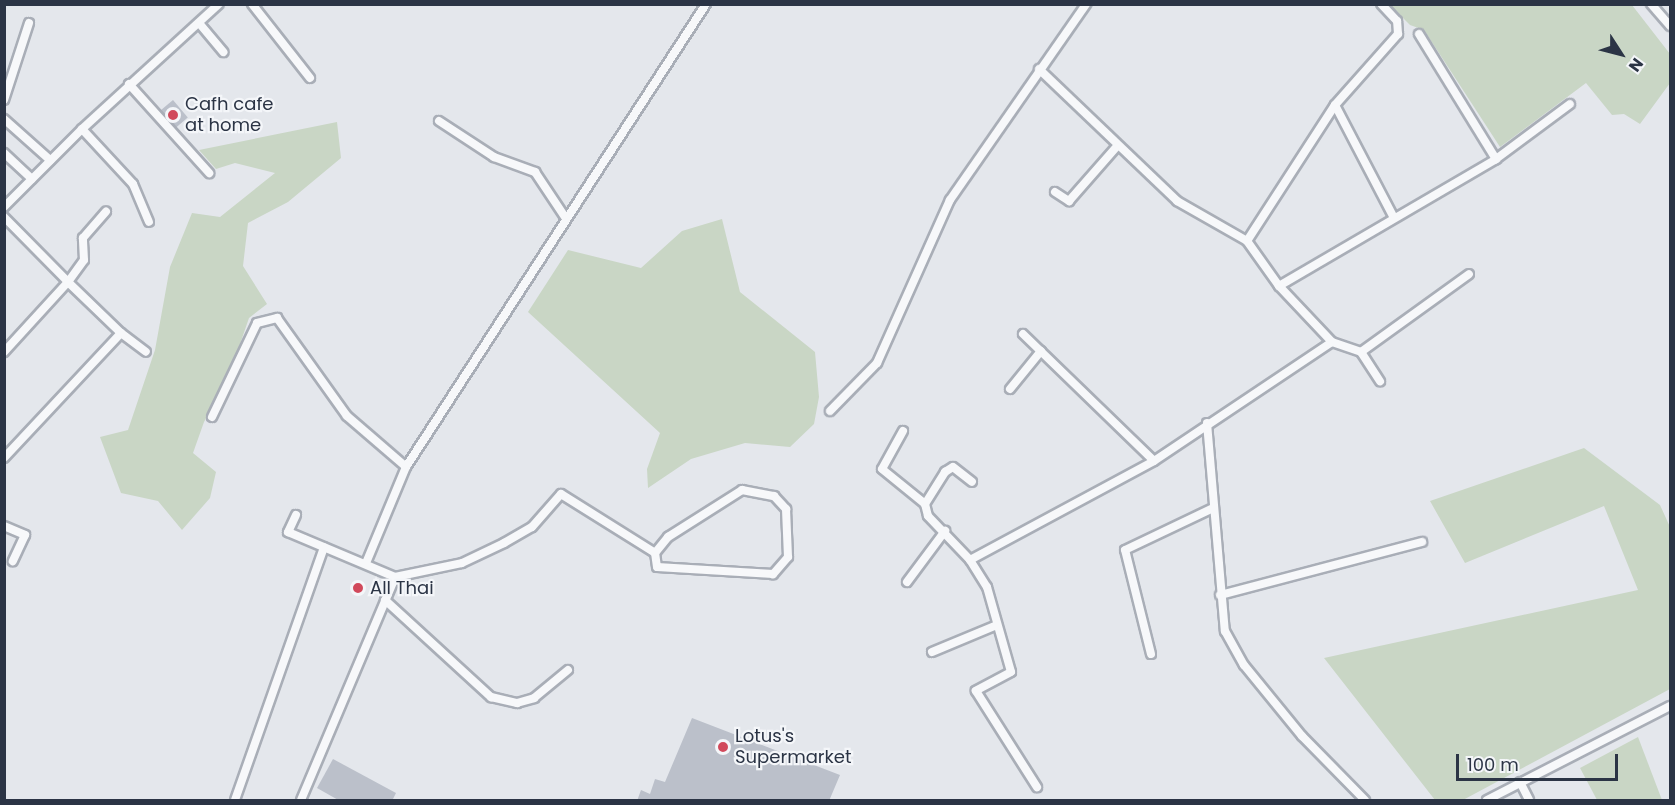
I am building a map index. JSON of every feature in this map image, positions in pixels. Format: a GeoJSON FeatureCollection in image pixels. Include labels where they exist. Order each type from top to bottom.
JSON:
{"type":"FeatureCollection","features":[{"type":"Feature","properties":{"kind":"street"},"geometry":{"type":"LineString","coordinates":[[4,207],[129,84],[219,4]]}},
{"type":"Feature","properties":{"kind":"street"},"geometry":{"type":"LineString","coordinates":[[252,4],[310,78]]}},
{"type":"Feature","properties":{"kind":"street"},"geometry":{"type":"LineString","coordinates":[[366,563],[406,467],[565,217],[706,4]]}},
{"type":"Feature","properties":{"kind":"street"},"geometry":{"type":"LineString","coordinates":[[830,411],[877,363],[950,200],[1086,4]]}},
{"type":"Feature","properties":{"kind":"street"},"geometry":{"type":"LineString","coordinates":[[1246,241],[1335,105],[1398,34],[1397,21],[1381,4]]}},
{"type":"Feature","properties":{"kind":"street"},"geometry":{"type":"LineString","coordinates":[[1651,4],[1671,26]]}},
{"type":"Feature","properties":{"kind":"street"},"geometry":{"type":"LineString","coordinates":[[4,100],[29,23]]}},
{"type":"Feature","properties":{"kind":"street"},"geometry":{"type":"LineString","coordinates":[[199,23],[223,51]]}},
{"type":"Feature","properties":{"kind":"street"},"geometry":{"type":"LineString","coordinates":[[1419,34],[1496,159]]}},
{"type":"Feature","properties":{"kind":"street"},"geometry":{"type":"LineString","coordinates":[[1039,69],[1177,201],[1246,241],[1279,286],[1332,342],[1361,352],[1380,381]]}},
{"type":"Feature","properties":{"kind":"street"},"geometry":{"type":"LineString","coordinates":[[129,84],[209,173]]}},
{"type":"Feature","properties":{"kind":"street"},"geometry":{"type":"LineString","coordinates":[[1279,286],[1496,159],[1570,104]]}},
{"type":"Feature","properties":{"kind":"street"},"geometry":{"type":"LineString","coordinates":[[1335,105],[1394,218]]}},
{"type":"Feature","properties":{"kind":"street"},"geometry":{"type":"LineString","coordinates":[[4,119],[50,160]]}},
{"type":"Feature","properties":{"kind":"street"},"geometry":{"type":"LineString","coordinates":[[439,121],[494,157],[535,172],[565,217]]}},
{"type":"Feature","properties":{"kind":"street"},"geometry":{"type":"LineString","coordinates":[[82,129],[129,179],[149,222]]}},
{"type":"Feature","properties":{"kind":"street"},"geometry":{"type":"LineString","coordinates":[[1054,192],[1069,201],[1118,145]]}},
{"type":"Feature","properties":{"kind":"street"},"geometry":{"type":"LineString","coordinates":[[4,153],[32,179]]}},
{"type":"Feature","properties":{"kind":"street"},"geometry":{"type":"LineString","coordinates":[[4,352],[68,282],[84,260],[83,238],[106,212]]}},
{"type":"Feature","properties":{"kind":"street"},"geometry":{"type":"LineString","coordinates":[[4,217],[121,333],[146,352]]}},
{"type":"Feature","properties":{"kind":"street"},"geometry":{"type":"LineString","coordinates":[[1361,352],[1469,274]]}},
{"type":"Feature","properties":{"kind":"street"},"geometry":{"type":"LineString","coordinates":[[212,417],[257,323],[277,318],[347,416],[406,467]]}},
{"type":"Feature","properties":{"kind":"street"},"geometry":{"type":"LineString","coordinates":[[4,458],[121,333]]}},
{"type":"Feature","properties":{"kind":"street"},"geometry":{"type":"LineString","coordinates":[[1023,334],[1154,461]]}},
{"type":"Feature","properties":{"kind":"street"},"geometry":{"type":"LineString","coordinates":[[970,560],[1154,461],[1207,423],[1332,342]]}},
{"type":"Feature","properties":{"kind":"street"},"geometry":{"type":"LineString","coordinates":[[1010,389],[1041,351]]}},
{"type":"Feature","properties":{"kind":"street"},"geometry":{"type":"LineString","coordinates":[[1207,423],[1220,596],[1225,631],[1244,664],[1302,736],[1365,801]]}},
{"type":"Feature","properties":{"kind":"street"},"geometry":{"type":"LineString","coordinates":[[903,431],[882,469],[925,504],[928,516],[945,531],[970,560],[987,587],[1011,672],[976,691],[1037,788]]}},
{"type":"Feature","properties":{"kind":"street"},"geometry":{"type":"LineString","coordinates":[[925,504],[945,472],[953,467],[972,482]]}},
{"type":"Feature","properties":{"kind":"street"},"geometry":{"type":"LineString","coordinates":[[296,515],[288,532],[396,577],[462,563],[504,543],[532,527],[561,494],[655,553],[657,567],[772,574],[788,557],[786,509],[774,496],[742,490],[668,537],[655,553]]}},
{"type":"Feature","properties":{"kind":"street"},"geometry":{"type":"LineString","coordinates":[[1151,654],[1125,550],[1213,508]]}},
{"type":"Feature","properties":{"kind":"street"},"geometry":{"type":"LineString","coordinates":[[4,526],[25,535],[13,561]]}},
{"type":"Feature","properties":{"kind":"street"},"geometry":{"type":"LineString","coordinates":[[907,582],[945,531]]}},
{"type":"Feature","properties":{"kind":"street"},"geometry":{"type":"LineString","coordinates":[[1220,596],[1422,542]]}},
{"type":"Feature","properties":{"kind":"street"},"geometry":{"type":"LineString","coordinates":[[236,801],[324,547]]}},
{"type":"Feature","properties":{"kind":"street"},"geometry":{"type":"LineString","coordinates":[[301,801],[396,577]]}},
{"type":"Feature","properties":{"kind":"street"},"geometry":{"type":"LineString","coordinates":[[385,600],[491,697],[517,702],[534,698],[568,670]]}},
{"type":"Feature","properties":{"kind":"street"},"geometry":{"type":"LineString","coordinates":[[932,652],[997,625]]}},
{"type":"Feature","properties":{"kind":"street"},"geometry":{"type":"LineString","coordinates":[[1487,801],[1520,782],[1669,709]]}},
{"type":"Feature","properties":{"kind":"street"},"geometry":{"type":"LineString","coordinates":[[1520,782],[1529,801]]}},
{"type":"Feature","properties":{"kind":"green space"},"geometry":{"type":"Polygon","coordinates":[[[1390,5],[1632,5],[1670,54],[1670,83],[1640,124],[1624,114],[1612,115],[1586,83],[1500,147],[1424,30],[1410,25],[1390,5]]]}},
{"type":"Feature","properties":{"kind":"green space"},"geometry":{"type":"Polygon","coordinates":[[[337,122],[341,158],[288,202],[248,223],[243,266],[267,304],[249,318],[229,376],[204,422],[193,453],[216,472],[210,498],[182,530],[158,501],[121,493],[100,437],[128,430],[155,350],[170,267],[192,213],[220,217],[275,173],[235,163],[216,169],[199,150],[337,122]]]}},
{"type":"Feature","properties":{"kind":"green space"},"geometry":{"type":"Polygon","coordinates":[[[722,219],[740,292],[815,352],[819,397],[814,424],[790,447],[745,443],[691,459],[648,488],[647,469],[660,433],[528,312],[568,250],[641,268],[682,231],[722,219]]]}},
{"type":"Feature","properties":{"kind":"green space"},"geometry":{"type":"Polygon","coordinates":[[[1584,448],[1660,505],[1670,527],[1670,689],[1463,800],[1435,800],[1324,658],[1638,590],[1604,506],[1465,563],[1430,501],[1584,448]]]}},
{"type":"Feature","properties":{"kind":"green space"},"geometry":{"type":"Polygon","coordinates":[[[1638,737],[1662,800],[1597,800],[1580,768],[1638,737]]]}},
{"type":"Feature","properties":{"kind":"building","name":"Cafh cafe at home"},"geometry":{"type":"Polygon","coordinates":[[[173,100],[188,118],[176,128],[161,110],[173,100]]]}},
{"type":"Feature","properties":{"kind":"building","name":"Lotus's Supermarket"},"geometry":{"type":"Polygon","coordinates":[[[692,718],[840,775],[829,801],[637,801],[641,790],[650,794],[655,779],[665,782],[692,718]]]}},
{"type":"Feature","properties":{"kind":"building"},"geometry":{"type":"Polygon","coordinates":[[[333,759],[396,793],[392,801],[340,801],[317,788],[333,759]]]}},
{"type":"Feature","properties":{"kind":"place","name":"Cafh cafe at home"},"geometry":{"type":"Point","coordinates":[173,115]}},
{"type":"Feature","properties":{"kind":"place","name":"All Thai"},"geometry":{"type":"Point","coordinates":[358,588]}},
{"type":"Feature","properties":{"kind":"place","name":"Lotus's Supermarket"},"geometry":{"type":"Point","coordinates":[723,747]}}]}
